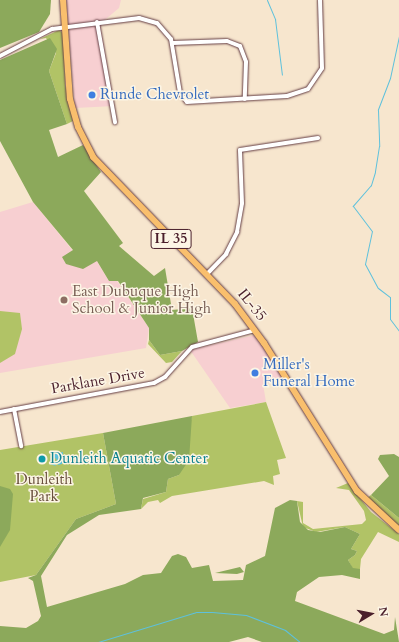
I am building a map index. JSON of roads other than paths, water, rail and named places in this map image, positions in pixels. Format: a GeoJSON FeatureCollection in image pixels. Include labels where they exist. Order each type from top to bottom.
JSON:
{"type":"FeatureCollection","features":[{"type":"Feature","properties":{"kind":"main road","name":"IL 35"},"geometry":{"type":"LineString","coordinates":[[63,0],[67,26]]}},
{"type":"Feature","properties":{"kind":"main road","name":"IL-35"},"geometry":{"type":"LineString","coordinates":[[67,26],[72,108],[82,138],[99,166],[207,274],[255,330],[354,487],[399,530]]}},
{"type":"Feature","properties":{"kind":"street"},"geometry":{"type":"LineString","coordinates":[[0,56],[49,31],[67,26],[97,22],[148,19],[164,29],[173,43],[180,92],[184,100],[245,99],[299,94],[314,83],[323,63],[320,0]]}},
{"type":"Feature","properties":{"kind":"street"},"geometry":{"type":"LineString","coordinates":[[97,22],[115,122]]}},
{"type":"Feature","properties":{"kind":"street"},"geometry":{"type":"LineString","coordinates":[[173,43],[227,41],[240,46],[246,62],[245,99]]}},
{"type":"Feature","properties":{"kind":"street"},"geometry":{"type":"LineString","coordinates":[[207,274],[226,254],[237,232],[242,202],[240,150],[318,138]]}},
{"type":"Feature","properties":{"kind":"street","name":"Parklane Drive"},"geometry":{"type":"LineString","coordinates":[[0,412],[154,383],[165,377],[192,347],[255,330]]}},
{"type":"Feature","properties":{"kind":"street"},"geometry":{"type":"LineString","coordinates":[[14,409],[21,446]]}},
{"type":"Feature","properties":{"kind":"water"},"geometry":{"type":"Polygon","coordinates":[[[63,452],[62,464],[58,465],[56,458],[53,460],[56,466],[50,464],[51,455],[63,452]]]}},
{"type":"Feature","properties":{"kind":"waterway"},"geometry":{"type":"LineString","coordinates":[[267,0],[275,19],[282,75]]}},
{"type":"Feature","properties":{"kind":"waterway"},"geometry":{"type":"LineString","coordinates":[[399,36],[390,78],[378,110],[379,146],[375,172],[371,185],[353,206],[372,231],[365,264],[378,288],[390,297],[390,319],[399,331]]}},
{"type":"Feature","properties":{"kind":"waterway"},"geometry":{"type":"LineString","coordinates":[[98,642],[196,612],[246,615],[285,630],[300,642]]}},
{"type":"Feature","properties":{"kind":"place","name":"Runde Chevrolet"},"geometry":{"type":"Point","coordinates":[92,95]}},
{"type":"Feature","properties":{"kind":"place","name":"East Dubuque High School & Junior High"},"geometry":{"type":"Point","coordinates":[64,300]}},
{"type":"Feature","properties":{"kind":"place","name":"Miller's Funeral Home"},"geometry":{"type":"Point","coordinates":[255,373]}},
{"type":"Feature","properties":{"kind":"place","name":"Dunleith Aquatic Center"},"geometry":{"type":"Point","coordinates":[42,459]}},
{"type":"Feature","properties":{"kind":"park label","name":"Dunleith Park"},"geometry":{"type":"Point","coordinates":[44,488]}}]}
